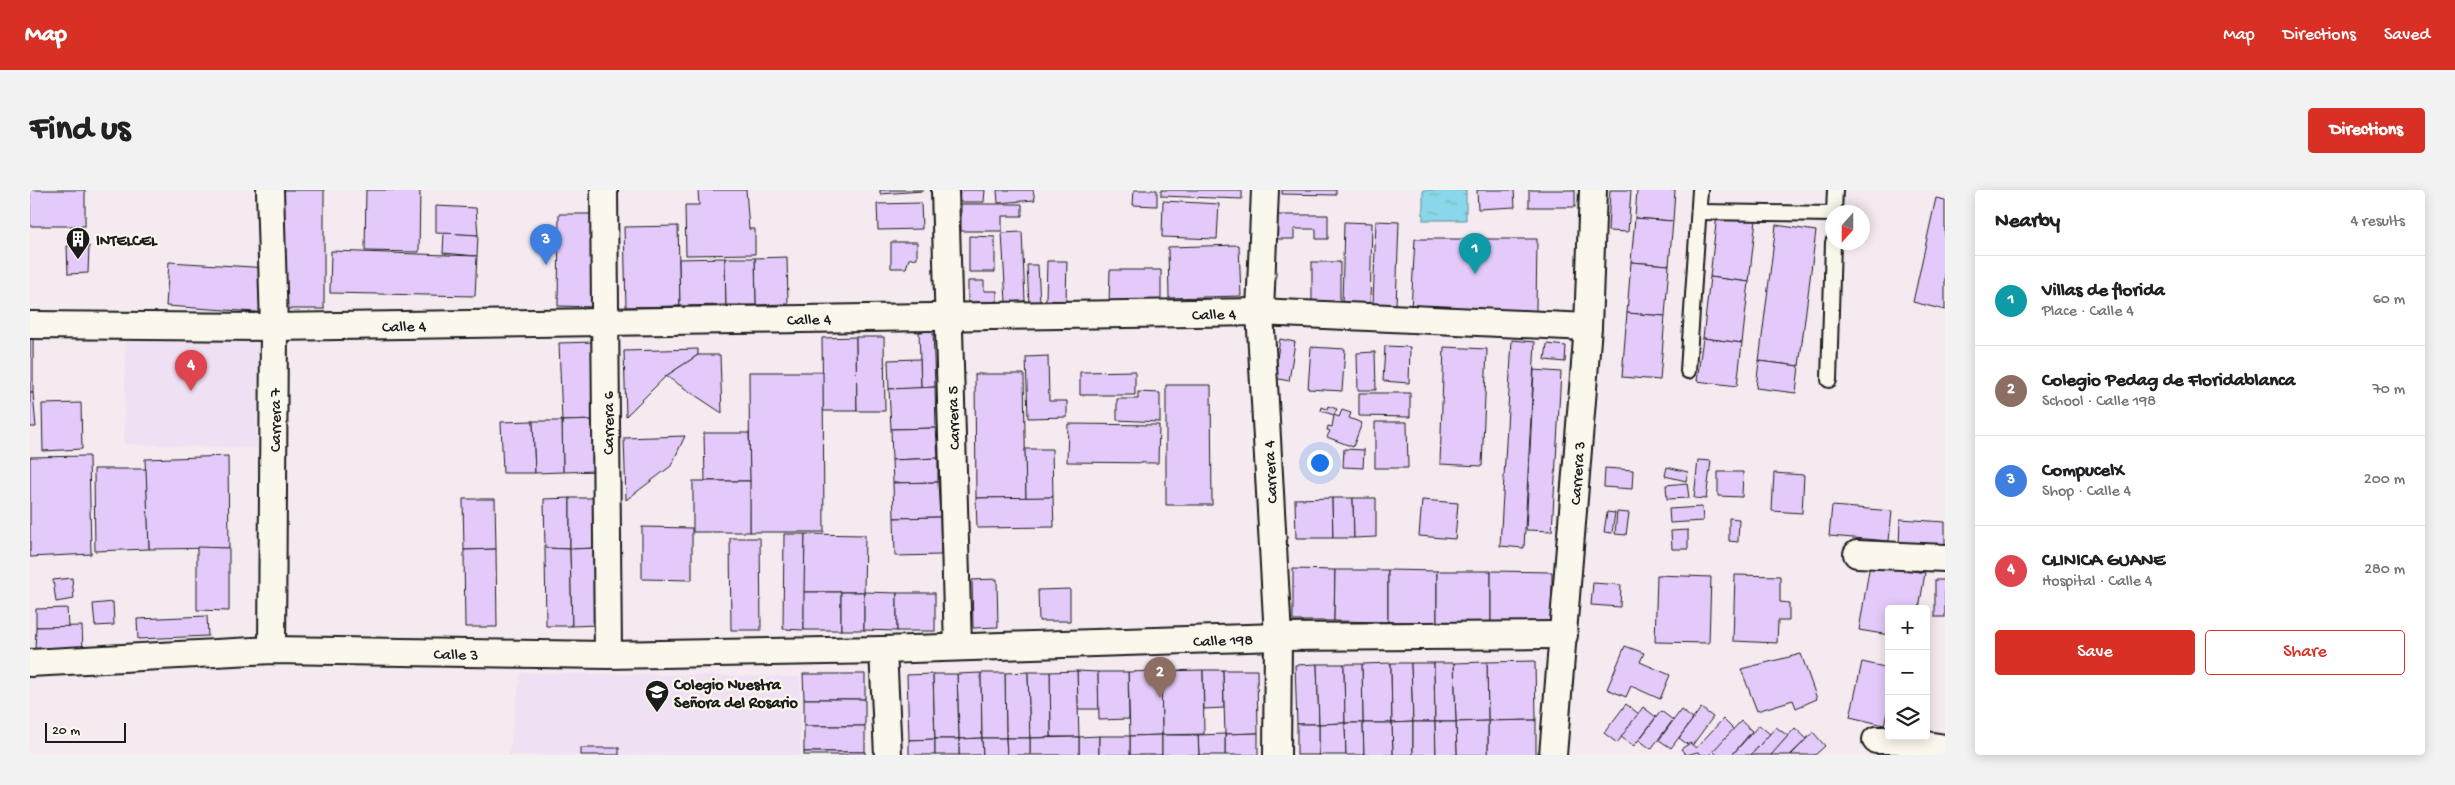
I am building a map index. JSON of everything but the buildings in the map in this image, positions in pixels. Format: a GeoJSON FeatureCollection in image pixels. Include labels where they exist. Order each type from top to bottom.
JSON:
{"type":"FeatureCollection","features":[{"type":"Feature","properties":{"kind":"street","name":"Carrera 7"},"geometry":{"type":"LineString","coordinates":[[270,190],[274,327],[272,650]]}},
{"type":"Feature","properties":{"kind":"street","name":"Carrera 6"},"geometry":{"type":"LineString","coordinates":[[604,190],[607,321],[608,655]]}},
{"type":"Feature","properties":{"kind":"street","name":"Carrera 5"},"geometry":{"type":"LineString","coordinates":[[945,190],[958,647]]}},
{"type":"Feature","properties":{"kind":"street","name":"Carrera 4"},"geometry":{"type":"LineString","coordinates":[[1265,190],[1260,312],[1278,637],[1277,755]]}},
{"type":"Feature","properties":{"kind":"street","name":"Carrera 3"},"geometry":{"type":"LineString","coordinates":[[1553,755],[1588,327],[1593,190]]}},
{"type":"Feature","properties":{"kind":"street","name":"Calle 4"},"geometry":{"type":"LineString","coordinates":[[30,325],[274,327],[1260,312],[1588,327]]}},
{"type":"Feature","properties":{"kind":"street"},"geometry":{"type":"LineString","coordinates":[[1857,554],[1945,558]]}},
{"type":"Feature","properties":{"kind":"street","name":"Calle 198"},"geometry":{"type":"LineString","coordinates":[[883,650],[1278,637],[1564,635]]}},
{"type":"Feature","properties":{"kind":"street","name":"Calle 3"},"geometry":{"type":"LineString","coordinates":[[30,663],[272,650],[608,655],[883,650]]}},
{"type":"Feature","properties":{"kind":"street"},"geometry":{"type":"LineString","coordinates":[[883,650],[888,755]]}},
{"type":"Feature","properties":{"kind":"street"},"geometry":{"type":"LineString","coordinates":[[1876,740],[1895,740],[1945,748]]}},
{"type":"Feature","properties":{"kind":"lane"},"geometry":{"type":"LineString","coordinates":[[1688,371],[1700,190]]}},
{"type":"Feature","properties":{"kind":"lane"},"geometry":{"type":"LineString","coordinates":[[1834,205],[1835,190]]}},
{"type":"Feature","properties":{"kind":"lane"},"geometry":{"type":"LineString","coordinates":[[1699,212],[1825,214]]}},
{"type":"Feature","properties":{"kind":"lane"},"geometry":{"type":"LineString","coordinates":[[1829,380],[1833,250]]}},
{"type":"Feature","properties":{"kind":"shaded area"},"geometry":{"type":"Polygon","coordinates":[[[126,335],[259,339],[256,448],[124,444],[126,335]]]}},
{"type":"Feature","properties":{"kind":"shaded area","name":"Colegio Nuestra Señora del Rosario"},"geometry":{"type":"Polygon","coordinates":[[[521,673],[800,677],[800,755],[509,755],[521,673]]]}},
{"type":"Feature","properties":{"kind":"water"},"geometry":{"type":"Polygon","coordinates":[[[1423,190],[1466,190],[1466,220],[1423,220],[1423,190]]]}},
{"type":"Feature","properties":{"kind":"place","name":"INTELCEL"},"geometry":{"type":"Point","coordinates":[78,260]}},
{"type":"Feature","properties":{"kind":"place","name":"CompucelX"},"geometry":{"type":"Point","coordinates":[546,265]}},
{"type":"Feature","properties":{"kind":"place","name":"Villas de florida"},"geometry":{"type":"Point","coordinates":[1475,274]}},
{"type":"Feature","properties":{"kind":"place","name":"CLINICA GUANE"},"geometry":{"type":"Point","coordinates":[191,391]}},
{"type":"Feature","properties":{"kind":"place","name":"Colegio Pedag de Floridablanca"},"geometry":{"type":"Point","coordinates":[1160,698]}},
{"type":"Feature","properties":{"kind":"place","name":"Colegio Nuestra Señora del Rosario"},"geometry":{"type":"Point","coordinates":[657,713]}}]}
